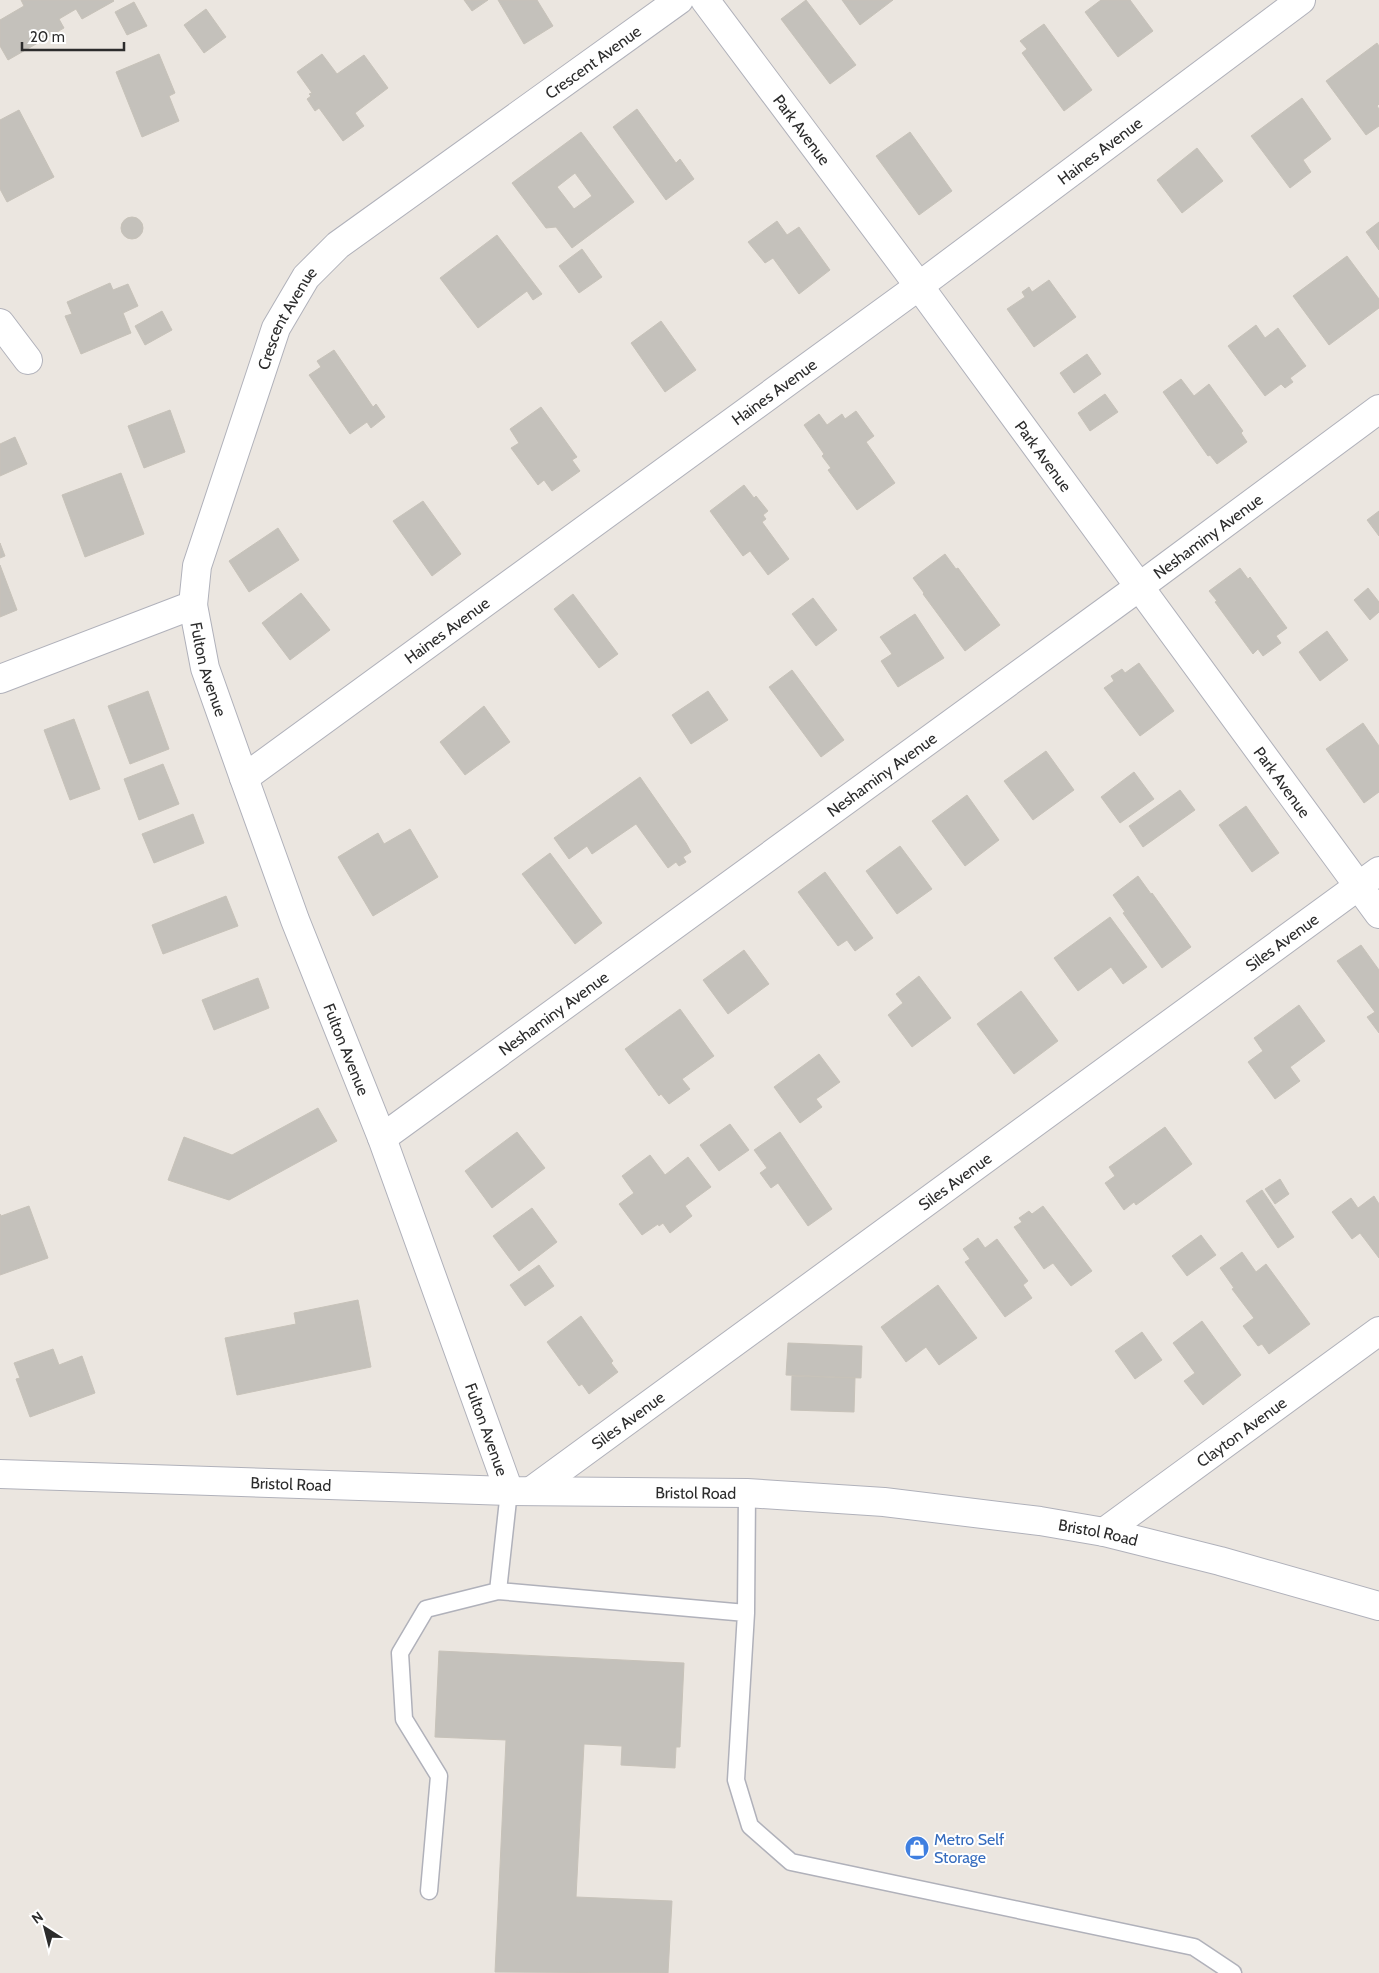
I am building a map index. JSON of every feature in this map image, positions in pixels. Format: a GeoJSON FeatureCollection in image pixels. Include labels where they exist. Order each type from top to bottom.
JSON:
{"type":"FeatureCollection","features":[{"type":"Feature","properties":{"kind":"street","name":"Crescent Avenue"},"geometry":{"type":"LineString","coordinates":[[193,605],[197,566],[276,328],[306,277],[338,245],[678,0]]}},
{"type":"Feature","properties":{"kind":"street","name":"Park Avenue"},"geometry":{"type":"LineString","coordinates":[[705,0],[919,286],[1139,587],[1369,878],[1379,914]]}},
{"type":"Feature","properties":{"kind":"street","name":"Haines Avenue"},"geometry":{"type":"LineString","coordinates":[[244,778],[919,286],[1301,0]]}},
{"type":"Feature","properties":{"kind":"street"},"geometry":{"type":"LineString","coordinates":[[0,323],[28,360]]}},
{"type":"Feature","properties":{"kind":"street","name":"Neshaminy Avenue"},"geometry":{"type":"LineString","coordinates":[[382,1138],[1139,587],[1379,409]]}},
{"type":"Feature","properties":{"kind":"street"},"geometry":{"type":"LineString","coordinates":[[0,679],[193,605]]}},
{"type":"Feature","properties":{"kind":"street","name":"Fulton Avenue"},"geometry":{"type":"LineString","coordinates":[[193,605],[205,668],[295,920],[520,1491]]}},
{"type":"Feature","properties":{"kind":"street","name":"Siles Avenue"},"geometry":{"type":"LineString","coordinates":[[520,1491],[1369,878]]}},
{"type":"Feature","properties":{"kind":"street","name":"Clayton Avenue"},"geometry":{"type":"LineString","coordinates":[[1104,1532],[1379,1331]]}},
{"type":"Feature","properties":{"kind":"street","name":"Bristol Road"},"geometry":{"type":"LineString","coordinates":[[0,1474],[520,1491],[747,1493],[884,1502],[1040,1521],[1104,1532],[1220,1561],[1379,1606]]}},
{"type":"Feature","properties":{"kind":"lane"},"geometry":{"type":"LineString","coordinates":[[498,1592],[520,1491]]}},
{"type":"Feature","properties":{"kind":"lane"},"geometry":{"type":"LineString","coordinates":[[747,1493],[746,1613],[736,1780],[750,1826],[791,1862],[1194,1947],[1233,1973]]}},
{"type":"Feature","properties":{"kind":"lane"},"geometry":{"type":"LineString","coordinates":[[428,1891],[440,1776],[404,1719],[400,1653],[426,1609],[498,1592],[746,1613]]}},
{"type":"Feature","properties":{"kind":"building"},"geometry":{"type":"Polygon","coordinates":[[[21,0],[114,1],[82,19],[76,9],[59,19],[64,28],[8,60],[0,46],[0,20],[24,6],[21,0]]]}},
{"type":"Feature","properties":{"kind":"building"},"geometry":{"type":"Polygon","coordinates":[[[464,0],[488,0],[472,11],[464,0]]]}},
{"type":"Feature","properties":{"kind":"building"},"geometry":{"type":"Polygon","coordinates":[[[498,0],[537,0],[553,26],[524,44],[498,0]]]}},
{"type":"Feature","properties":{"kind":"building"},"geometry":{"type":"Polygon","coordinates":[[[806,0],[856,65],[830,84],[781,19],[806,0]]]}},
{"type":"Feature","properties":{"kind":"building"},"geometry":{"type":"Polygon","coordinates":[[[842,0],[893,0],[860,25],[842,0]]]}},
{"type":"Feature","properties":{"kind":"building"},"geometry":{"type":"Polygon","coordinates":[[[1101,0],[1130,0],[1153,31],[1118,57],[1085,12],[1101,0]]]}},
{"type":"Feature","properties":{"kind":"building"},"geometry":{"type":"Polygon","coordinates":[[[134,2],[147,26],[127,35],[115,12],[134,2]]]}},
{"type":"Feature","properties":{"kind":"building"},"geometry":{"type":"Polygon","coordinates":[[[206,9],[226,37],[204,53],[184,25],[206,9]]]}},
{"type":"Feature","properties":{"kind":"building"},"geometry":{"type":"Polygon","coordinates":[[[1044,24],[1092,90],[1064,111],[1022,53],[1027,49],[1020,41],[1044,24]]]}},
{"type":"Feature","properties":{"kind":"building"},"geometry":{"type":"Polygon","coordinates":[[[1377,43],[1379,46],[1379,104],[1377,106],[1379,109],[1379,126],[1366,135],[1326,81],[1377,43]]]}},
{"type":"Feature","properties":{"kind":"building"},"geometry":{"type":"Polygon","coordinates":[[[159,54],[175,93],[169,96],[179,121],[142,137],[116,72],[159,54]]]}},
{"type":"Feature","properties":{"kind":"building"},"geometry":{"type":"Polygon","coordinates":[[[322,54],[337,74],[364,55],[388,88],[355,113],[364,126],[343,141],[319,108],[315,111],[307,99],[311,96],[309,94],[312,93],[297,72],[322,54]]]}},
{"type":"Feature","properties":{"kind":"building"},"geometry":{"type":"Polygon","coordinates":[[[1302,98],[1331,139],[1303,160],[1311,172],[1290,188],[1251,136],[1302,98]]]}},
{"type":"Feature","properties":{"kind":"building"},"geometry":{"type":"Polygon","coordinates":[[[637,109],[676,163],[680,159],[694,179],[666,200],[613,127],[637,109]]]}},
{"type":"Feature","properties":{"kind":"building"},"geometry":{"type":"Polygon","coordinates":[[[19,110],[54,177],[7,202],[0,189],[0,120],[19,110]]]}},
{"type":"Feature","properties":{"kind":"building"},"geometry":{"type":"Polygon","coordinates":[[[581,132],[634,202],[572,248],[556,227],[546,228],[512,183],[581,132]],[[575,173],[557,187],[574,209],[592,196],[575,173]]]}},
{"type":"Feature","properties":{"kind":"building"},"geometry":{"type":"Polygon","coordinates":[[[910,132],[952,191],[919,215],[876,156],[910,132]]]}},
{"type":"Feature","properties":{"kind":"building"},"geometry":{"type":"Polygon","coordinates":[[[1197,148],[1223,181],[1182,213],[1157,180],[1197,148]]]}},
{"type":"Feature","properties":{"kind":"building"},"geometry":{"type":"Polygon","coordinates":[[[132,217],[140,220],[143,228],[140,236],[132,239],[124,236],[121,228],[124,220],[132,217]]]}},
{"type":"Feature","properties":{"kind":"building"},"geometry":{"type":"Polygon","coordinates":[[[777,221],[787,235],[799,227],[830,270],[799,294],[773,258],[765,263],[748,242],[777,221]]]}},
{"type":"Feature","properties":{"kind":"building"},"geometry":{"type":"Polygon","coordinates":[[[1379,222],[1379,250],[1366,232],[1379,222]]]}},
{"type":"Feature","properties":{"kind":"building"},"geometry":{"type":"Polygon","coordinates":[[[497,235],[542,294],[533,300],[527,291],[478,328],[440,278],[497,235]]]}},
{"type":"Feature","properties":{"kind":"building"},"geometry":{"type":"Polygon","coordinates":[[[582,249],[602,277],[579,293],[559,266],[582,249]]]}},
{"type":"Feature","properties":{"kind":"building"},"geometry":{"type":"Polygon","coordinates":[[[1347,256],[1379,299],[1379,308],[1329,345],[1293,296],[1347,256]]]}},
{"type":"Feature","properties":{"kind":"building"},"geometry":{"type":"Polygon","coordinates":[[[1049,280],[1076,317],[1034,347],[1007,309],[1025,297],[1022,292],[1029,287],[1032,292],[1049,280]]]}},
{"type":"Feature","properties":{"kind":"building"},"geometry":{"type":"Polygon","coordinates":[[[110,283],[113,290],[128,284],[138,306],[123,313],[131,333],[81,354],[65,316],[72,314],[67,302],[110,283]]]}},
{"type":"Feature","properties":{"kind":"building"},"geometry":{"type":"Polygon","coordinates":[[[162,311],[172,330],[145,345],[135,326],[162,311]]]}},
{"type":"Feature","properties":{"kind":"building"},"geometry":{"type":"Polygon","coordinates":[[[661,321],[696,370],[665,392],[631,343],[661,321]]]}},
{"type":"Feature","properties":{"kind":"building"},"geometry":{"type":"Polygon","coordinates":[[[1256,325],[1265,338],[1278,328],[1306,366],[1290,378],[1293,382],[1285,388],[1281,384],[1265,396],[1228,346],[1256,325]]]}},
{"type":"Feature","properties":{"kind":"building"},"geometry":{"type":"Polygon","coordinates":[[[334,350],[373,407],[376,404],[385,417],[371,428],[367,422],[350,434],[309,375],[321,367],[317,361],[334,350]]]}},
{"type":"Feature","properties":{"kind":"building"},"geometry":{"type":"Polygon","coordinates":[[[1087,354],[1101,374],[1074,393],[1060,373],[1087,354]]]}},
{"type":"Feature","properties":{"kind":"building"},"geometry":{"type":"Polygon","coordinates":[[[1181,379],[1194,396],[1209,384],[1243,431],[1241,433],[1247,442],[1217,464],[1210,455],[1208,456],[1163,392],[1181,379]]]}},
{"type":"Feature","properties":{"kind":"building"},"geometry":{"type":"Polygon","coordinates":[[[1105,394],[1118,412],[1090,431],[1078,413],[1105,394]]]}},
{"type":"Feature","properties":{"kind":"building"},"geometry":{"type":"Polygon","coordinates":[[[541,407],[577,457],[572,460],[580,471],[552,491],[544,480],[538,485],[511,448],[519,443],[510,429],[541,407]]]}},
{"type":"Feature","properties":{"kind":"building"},"geometry":{"type":"Polygon","coordinates":[[[170,410],[185,452],[144,468],[128,426],[170,410]]]}},
{"type":"Feature","properties":{"kind":"building"},"geometry":{"type":"Polygon","coordinates":[[[856,411],[874,436],[866,442],[895,483],[857,510],[828,470],[831,468],[822,456],[824,454],[804,425],[819,414],[827,425],[842,414],[845,419],[856,411]]]}},
{"type":"Feature","properties":{"kind":"building"},"geometry":{"type":"Polygon","coordinates":[[[15,437],[27,464],[0,476],[0,444],[15,437]]]}},
{"type":"Feature","properties":{"kind":"building"},"geometry":{"type":"Polygon","coordinates":[[[121,473],[144,534],[85,557],[62,495],[121,473]]]}},
{"type":"Feature","properties":{"kind":"building"},"geometry":{"type":"Polygon","coordinates":[[[744,485],[768,511],[763,515],[766,519],[762,522],[789,559],[768,575],[750,551],[743,556],[710,511],[744,485]]]}},
{"type":"Feature","properties":{"kind":"building"},"geometry":{"type":"Polygon","coordinates":[[[423,501],[461,554],[432,576],[393,521],[423,501]]]}},
{"type":"Feature","properties":{"kind":"building"},"geometry":{"type":"Polygon","coordinates":[[[1379,511],[1379,536],[1367,520],[1379,511]]]}},
{"type":"Feature","properties":{"kind":"building"},"geometry":{"type":"Polygon","coordinates":[[[278,528],[299,560],[249,592],[229,561],[278,528]]]}},
{"type":"Feature","properties":{"kind":"building"},"geometry":{"type":"Polygon","coordinates":[[[0,543],[5,556],[0,558],[0,543]]]}},
{"type":"Feature","properties":{"kind":"building"},"geometry":{"type":"Polygon","coordinates":[[[945,554],[956,569],[958,568],[1000,625],[965,651],[913,578],[945,554]]]}},
{"type":"Feature","properties":{"kind":"building"},"geometry":{"type":"Polygon","coordinates":[[[0,565],[17,610],[0,617],[0,565]]]}},
{"type":"Feature","properties":{"kind":"building"},"geometry":{"type":"Polygon","coordinates":[[[1240,568],[1248,579],[1250,577],[1287,628],[1276,636],[1281,643],[1263,656],[1258,649],[1253,654],[1209,591],[1240,568]]]}},
{"type":"Feature","properties":{"kind":"building"},"geometry":{"type":"Polygon","coordinates":[[[1368,588],[1379,602],[1379,612],[1370,620],[1354,600],[1368,588]]]}},
{"type":"Feature","properties":{"kind":"building"},"geometry":{"type":"Polygon","coordinates":[[[301,593],[330,630],[290,660],[262,623],[301,593]]]}},
{"type":"Feature","properties":{"kind":"building"},"geometry":{"type":"Polygon","coordinates":[[[573,594],[618,654],[599,668],[554,609],[573,594]]]}},
{"type":"Feature","properties":{"kind":"building"},"geometry":{"type":"Polygon","coordinates":[[[813,598],[837,630],[816,646],[792,614],[813,598]]]}},
{"type":"Feature","properties":{"kind":"building"},"geometry":{"type":"Polygon","coordinates":[[[915,614],[944,658],[898,687],[881,661],[892,654],[880,637],[915,614]]]}},
{"type":"Feature","properties":{"kind":"building"},"geometry":{"type":"Polygon","coordinates":[[[1327,631],[1348,660],[1320,681],[1299,652],[1327,631]]]}},
{"type":"Feature","properties":{"kind":"building"},"geometry":{"type":"Polygon","coordinates":[[[1139,663],[1174,711],[1140,736],[1104,688],[1114,681],[1111,676],[1122,669],[1125,673],[1139,663]]]}},
{"type":"Feature","properties":{"kind":"building"},"geometry":{"type":"Polygon","coordinates":[[[792,670],[844,740],[821,757],[769,687],[792,670]]]}},
{"type":"Feature","properties":{"kind":"building"},"geometry":{"type":"Polygon","coordinates":[[[148,691],[169,749],[130,764],[108,706],[148,691]]]}},
{"type":"Feature","properties":{"kind":"building"},"geometry":{"type":"Polygon","coordinates":[[[708,691],[728,720],[691,744],[672,715],[708,691]]]}},
{"type":"Feature","properties":{"kind":"building"},"geometry":{"type":"Polygon","coordinates":[[[484,706],[510,742],[465,775],[440,742],[484,706]]]}},
{"type":"Feature","properties":{"kind":"building"},"geometry":{"type":"Polygon","coordinates":[[[74,719],[100,789],[70,800],[44,730],[74,719]]]}},
{"type":"Feature","properties":{"kind":"building"},"geometry":{"type":"Polygon","coordinates":[[[1363,723],[1379,746],[1379,792],[1364,803],[1326,749],[1363,723]]]}},
{"type":"Feature","properties":{"kind":"building"},"geometry":{"type":"Polygon","coordinates":[[[1046,751],[1074,790],[1033,820],[1004,781],[1046,751]]]}},
{"type":"Feature","properties":{"kind":"building"},"geometry":{"type":"Polygon","coordinates":[[[163,764],[179,804],[139,820],[124,779],[163,764]]]}},
{"type":"Feature","properties":{"kind":"building"},"geometry":{"type":"Polygon","coordinates":[[[1134,772],[1154,799],[1120,823],[1101,797],[1134,772]]]}},
{"type":"Feature","properties":{"kind":"building"},"geometry":{"type":"Polygon","coordinates":[[[640,777],[691,852],[683,857],[686,862],[679,866],[676,862],[668,868],[636,824],[592,854],[587,846],[569,859],[554,838],[640,777]]]}},
{"type":"Feature","properties":{"kind":"building"},"geometry":{"type":"Polygon","coordinates":[[[1180,790],[1195,810],[1143,847],[1129,826],[1180,790]]]}},
{"type":"Feature","properties":{"kind":"building"},"geometry":{"type":"Polygon","coordinates":[[[967,795],[999,840],[965,866],[932,821],[967,795]]]}},
{"type":"Feature","properties":{"kind":"building"},"geometry":{"type":"Polygon","coordinates":[[[1246,806],[1279,853],[1252,872],[1219,825],[1246,806]]]}},
{"type":"Feature","properties":{"kind":"building"},"geometry":{"type":"Polygon","coordinates":[[[193,814],[204,843],[154,863],[142,834],[193,814]]]}},
{"type":"Feature","properties":{"kind":"building"},"geometry":{"type":"Polygon","coordinates":[[[410,829],[438,877],[373,916],[338,857],[378,833],[384,844],[410,829]]]}},
{"type":"Feature","properties":{"kind":"building"},"geometry":{"type":"Polygon","coordinates":[[[900,846],[932,889],[897,914],[866,871],[900,846]]]}},
{"type":"Feature","properties":{"kind":"building"},"geometry":{"type":"Polygon","coordinates":[[[550,853],[602,923],[575,944],[522,874],[550,853]]]}},
{"type":"Feature","properties":{"kind":"building"},"geometry":{"type":"Polygon","coordinates":[[[825,872],[873,938],[855,951],[847,940],[838,946],[798,892],[825,872]]]}},
{"type":"Feature","properties":{"kind":"building"},"geometry":{"type":"Polygon","coordinates":[[[1138,876],[1191,947],[1162,968],[1123,913],[1125,912],[1113,895],[1138,876]]]}},
{"type":"Feature","properties":{"kind":"building"},"geometry":{"type":"Polygon","coordinates":[[[226,896],[238,926],[163,954],[152,925],[226,896]]]}},
{"type":"Feature","properties":{"kind":"building"},"geometry":{"type":"Polygon","coordinates":[[[1110,917],[1147,967],[1123,984],[1111,967],[1078,991],[1054,958],[1110,917]]]}},
{"type":"Feature","properties":{"kind":"building"},"geometry":{"type":"Polygon","coordinates":[[[1361,945],[1379,970],[1379,1033],[1367,1017],[1375,1012],[1337,961],[1361,945]]]}},
{"type":"Feature","properties":{"kind":"building"},"geometry":{"type":"Polygon","coordinates":[[[744,950],[769,984],[728,1014],[703,980],[744,950]]]}},
{"type":"Feature","properties":{"kind":"building"},"geometry":{"type":"Polygon","coordinates":[[[919,976],[951,1018],[912,1047],[888,1015],[903,1003],[896,994],[919,976]]]}},
{"type":"Feature","properties":{"kind":"building"},"geometry":{"type":"Polygon","coordinates":[[[258,978],[269,1008],[214,1030],[202,1000],[258,978]]]}},
{"type":"Feature","properties":{"kind":"building"},"geometry":{"type":"Polygon","coordinates":[[[1021,991],[1058,1041],[1014,1074],[977,1024],[1021,991]]]}},
{"type":"Feature","properties":{"kind":"building"},"geometry":{"type":"Polygon","coordinates":[[[1299,1005],[1325,1041],[1290,1067],[1300,1081],[1275,1099],[1248,1062],[1263,1051],[1254,1038],[1299,1005]]]}},
{"type":"Feature","properties":{"kind":"building"},"geometry":{"type":"Polygon","coordinates":[[[680,1009],[714,1056],[682,1079],[690,1089],[669,1104],[661,1094],[659,1096],[625,1049],[680,1009]]]}},
{"type":"Feature","properties":{"kind":"building"},"geometry":{"type":"Polygon","coordinates":[[[819,1054],[840,1082],[816,1099],[822,1107],[800,1123],[774,1087],[819,1054]]]}},
{"type":"Feature","properties":{"kind":"building"},"geometry":{"type":"Polygon","coordinates":[[[318,1108],[337,1141],[229,1200],[168,1180],[184,1137],[232,1155],[318,1108]]]}},
{"type":"Feature","properties":{"kind":"building"},"geometry":{"type":"Polygon","coordinates":[[[730,1124],[749,1150],[719,1171],[700,1145],[730,1124]]]}},
{"type":"Feature","properties":{"kind":"building"},"geometry":{"type":"Polygon","coordinates":[[[1165,1127],[1192,1164],[1136,1205],[1134,1202],[1124,1210],[1105,1183],[1115,1176],[1109,1167],[1165,1127]]]}},
{"type":"Feature","properties":{"kind":"building"},"geometry":{"type":"Polygon","coordinates":[[[517,1132],[545,1168],[492,1208],[465,1171],[517,1132]]]}},
{"type":"Feature","properties":{"kind":"building"},"geometry":{"type":"Polygon","coordinates":[[[780,1132],[832,1209],[808,1226],[778,1183],[771,1188],[760,1173],[767,1168],[754,1150],[780,1132]]]}},
{"type":"Feature","properties":{"kind":"building"},"geometry":{"type":"Polygon","coordinates":[[[650,1155],[665,1175],[688,1157],[711,1187],[685,1206],[692,1216],[670,1233],[663,1223],[659,1226],[658,1224],[642,1235],[619,1204],[634,1193],[622,1176],[650,1155]]]}},
{"type":"Feature","properties":{"kind":"building"},"geometry":{"type":"Polygon","coordinates":[[[1280,1179],[1289,1194],[1275,1204],[1265,1189],[1280,1179]]]}},
{"type":"Feature","properties":{"kind":"building"},"geometry":{"type":"Polygon","coordinates":[[[1262,1190],[1294,1237],[1278,1248],[1246,1201],[1262,1190]]]}},
{"type":"Feature","properties":{"kind":"building"},"geometry":{"type":"Polygon","coordinates":[[[1374,1196],[1379,1204],[1379,1258],[1360,1233],[1352,1239],[1332,1212],[1351,1198],[1358,1208],[1374,1196]]]}},
{"type":"Feature","properties":{"kind":"building"},"geometry":{"type":"Polygon","coordinates":[[[29,1206],[48,1258],[0,1275],[0,1214],[1,1216],[29,1206]]]}},
{"type":"Feature","properties":{"kind":"building"},"geometry":{"type":"Polygon","coordinates":[[[1043,1206],[1092,1271],[1071,1286],[1053,1263],[1044,1269],[1014,1227],[1022,1222],[1019,1218],[1029,1211],[1032,1214],[1043,1206]]]}},
{"type":"Feature","properties":{"kind":"building"},"geometry":{"type":"Polygon","coordinates":[[[532,1208],[557,1242],[519,1271],[493,1236],[532,1208]]]}},
{"type":"Feature","properties":{"kind":"building"},"geometry":{"type":"Polygon","coordinates":[[[1201,1235],[1216,1255],[1187,1276],[1172,1256],[1201,1235]]]}},
{"type":"Feature","properties":{"kind":"building"},"geometry":{"type":"Polygon","coordinates":[[[978,1238],[985,1248],[997,1239],[1028,1281],[1023,1285],[1032,1298],[1005,1317],[965,1262],[970,1259],[963,1249],[978,1238]]]}},
{"type":"Feature","properties":{"kind":"building"},"geometry":{"type":"Polygon","coordinates":[[[1242,1252],[1256,1272],[1266,1264],[1310,1324],[1269,1354],[1262,1344],[1258,1346],[1243,1326],[1254,1318],[1232,1289],[1234,1288],[1220,1268],[1242,1252]]]}},
{"type":"Feature","properties":{"kind":"building"},"geometry":{"type":"Polygon","coordinates":[[[539,1265],[554,1286],[525,1306],[510,1285],[539,1265]]]}},
{"type":"Feature","properties":{"kind":"building"},"geometry":{"type":"Polygon","coordinates":[[[938,1285],[977,1338],[939,1365],[926,1347],[906,1362],[881,1327],[938,1285]]]}},
{"type":"Feature","properties":{"kind":"building"},"geometry":{"type":"Polygon","coordinates":[[[358,1300],[371,1367],[237,1395],[225,1338],[296,1324],[294,1313],[358,1300]]]}},
{"type":"Feature","properties":{"kind":"building"},"geometry":{"type":"Polygon","coordinates":[[[581,1316],[613,1361],[611,1363],[618,1372],[589,1394],[582,1384],[579,1386],[547,1342],[581,1316]]]}},
{"type":"Feature","properties":{"kind":"building"},"geometry":{"type":"Polygon","coordinates":[[[1202,1321],[1241,1375],[1203,1405],[1184,1381],[1195,1373],[1173,1343],[1202,1321]]]}},
{"type":"Feature","properties":{"kind":"building"},"geometry":{"type":"Polygon","coordinates":[[[1142,1332],[1162,1360],[1135,1379],[1115,1351],[1142,1332]]]}},
{"type":"Feature","properties":{"kind":"building"},"geometry":{"type":"Polygon","coordinates":[[[788,1343],[862,1346],[861,1378],[786,1375],[788,1343]]]}},
{"type":"Feature","properties":{"kind":"building"},"geometry":{"type":"Polygon","coordinates":[[[53,1349],[59,1365],[82,1356],[95,1393],[30,1417],[16,1379],[20,1378],[14,1363],[53,1349]]]}},
{"type":"Feature","properties":{"kind":"building"},"geometry":{"type":"Polygon","coordinates":[[[792,1376],[855,1378],[854,1412],[791,1410],[792,1376]]]}},
{"type":"Feature","properties":{"kind":"building"},"geometry":{"type":"Polygon","coordinates":[[[439,1651],[684,1663],[680,1747],[676,1747],[675,1768],[621,1765],[622,1746],[584,1744],[576,1897],[672,1901],[668,1973],[495,1972],[506,1740],[435,1737],[439,1651]]]}},
{"type":"Feature","properties":{"kind":"place","name":"Metro Self Storage"},"geometry":{"type":"Point","coordinates":[917,1848]}}]}
